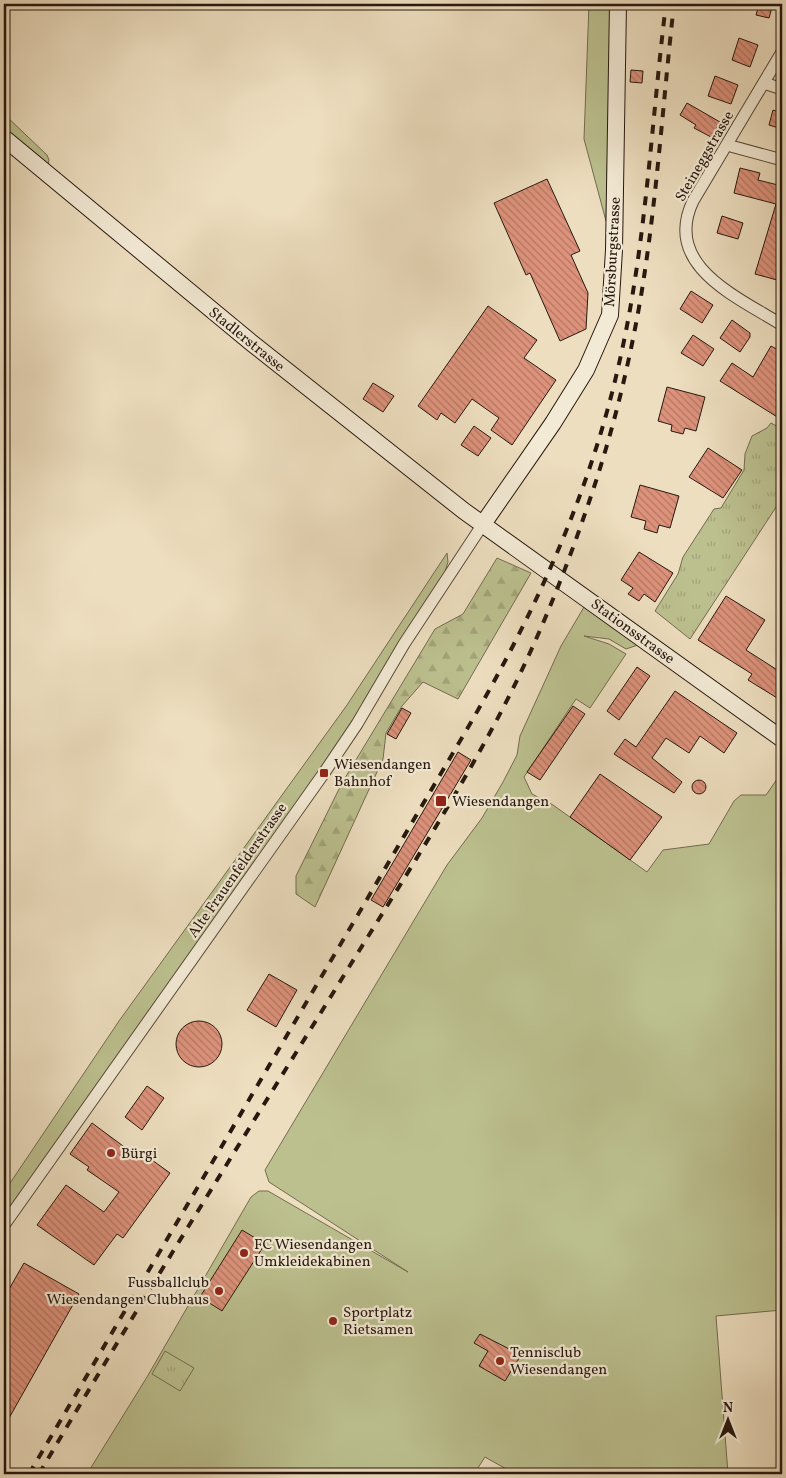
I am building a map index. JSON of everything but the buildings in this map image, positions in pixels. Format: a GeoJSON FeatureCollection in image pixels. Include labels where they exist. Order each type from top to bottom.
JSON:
{"type":"FeatureCollection","features":[{"type":"Feature","properties":{"kind":"main road","name":"Mörsburgstrasse"},"geometry":{"type":"LineString","coordinates":[[482,524],[553,423],[581,378],[599,344],[610,315],[614,250],[618,4]]}},
{"type":"Feature","properties":{"kind":"main road","name":"Stadlerstrasse"},"geometry":{"type":"LineString","coordinates":[[10,143],[252,344],[482,524]]}},
{"type":"Feature","properties":{"kind":"main road","name":"Stationsstrasse"},"geometry":{"type":"LineString","coordinates":[[482,524],[782,739]]}},
{"type":"Feature","properties":{"kind":"street","name":"Steineggstrasse"},"geometry":{"type":"LineString","coordinates":[[781,51],[764,83],[693,201],[686,223],[686,238],[692,257],[710,278],[782,325]]}},
{"type":"Feature","properties":{"kind":"street"},"geometry":{"type":"LineString","coordinates":[[764,83],[782,88]]}},
{"type":"Feature","properties":{"kind":"street"},"geometry":{"type":"LineString","coordinates":[[727,145],[782,160]]}},
{"type":"Feature","properties":{"kind":"street","name":"Alte Frauenfelderstrasse"},"geometry":{"type":"LineString","coordinates":[[4,1225],[324,773],[357,724],[404,644],[482,524]]}},
{"type":"Feature","properties":{"kind":"green space"},"geometry":{"type":"Polygon","coordinates":[[[589,4],[611,4],[606,221],[584,139],[589,4]]]}},
{"type":"Feature","properties":{"kind":"green space"},"geometry":{"type":"Polygon","coordinates":[[[4,114],[47,155],[49,160],[48,166],[4,139],[4,114]]]}},
{"type":"Feature","properties":{"kind":"green space"},"geometry":{"type":"Polygon","coordinates":[[[771,423],[782,429],[782,498],[690,639],[655,611],[678,574],[683,557],[714,509],[721,508],[744,470],[745,454],[752,436],[767,428],[771,423]]]}},
{"type":"Feature","properties":{"kind":"green space"},"geometry":{"type":"Polygon","coordinates":[[[447,553],[448,562],[438,594],[357,724],[4,1225],[4,1192],[119,1021],[347,705],[447,553]]]}},
{"type":"Feature","properties":{"kind":"green space"},"geometry":{"type":"Polygon","coordinates":[[[497,558],[531,573],[458,699],[423,682],[402,706],[386,733],[383,759],[315,907],[296,894],[296,876],[342,783],[435,629],[463,614],[497,558]]]}},
{"type":"Feature","properties":{"kind":"green space"},"geometry":{"type":"Polygon","coordinates":[[[586,597],[647,642],[626,649],[609,639],[584,636],[609,644],[626,654],[590,708],[576,699],[524,777],[532,794],[553,805],[647,872],[663,850],[709,844],[734,801],[741,795],[766,795],[782,772],[782,1310],[716,1316],[728,1474],[515,1474],[485,1457],[474,1474],[87,1474],[147,1377],[251,1197],[259,1191],[268,1191],[408,1272],[269,1182],[265,1170],[447,865],[482,818],[503,782],[517,755],[520,736],[561,646],[584,607],[586,597]]]}},
{"type":"Feature","properties":{"kind":"green space"},"geometry":{"type":"Polygon","coordinates":[[[165,1351],[194,1368],[180,1391],[152,1374],[165,1351]]]}},
{"type":"Feature","properties":{"kind":"railway"},"geometry":{"type":"LineString","coordinates":[[29,1474],[470,724],[494,682],[558,552],[576,507],[606,415],[627,323],[642,232],[666,4]]}},
{"type":"Feature","properties":{"kind":"railway"},"geometry":{"type":"LineString","coordinates":[[39,1474],[148,1293],[455,795],[507,700],[546,616],[569,560],[597,477],[619,400],[631,348],[647,260],[674,4]]}},
{"type":"Feature","properties":{"kind":"place","name":"Wiesendangen Bahnhof"},"geometry":{"type":"Point","coordinates":[324,773]}},
{"type":"Feature","properties":{"kind":"place","name":"Wiesendangen"},"geometry":{"type":"Point","coordinates":[441,801]}},
{"type":"Feature","properties":{"kind":"place","name":"Bürgi"},"geometry":{"type":"Point","coordinates":[111,1153]}},
{"type":"Feature","properties":{"kind":"place","name":"FC Wiesendangen Umkleidekabinen"},"geometry":{"type":"Point","coordinates":[244,1253]}},
{"type":"Feature","properties":{"kind":"place","name":"Fussballclub Wiesendangen Clubhaus"},"geometry":{"type":"Point","coordinates":[219,1291]}},
{"type":"Feature","properties":{"kind":"place","name":"Sportplatz Rietsamen"},"geometry":{"type":"Point","coordinates":[333,1321]}},
{"type":"Feature","properties":{"kind":"place","name":"Tennisclub Wiesendangen"},"geometry":{"type":"Point","coordinates":[500,1361]}}]}
